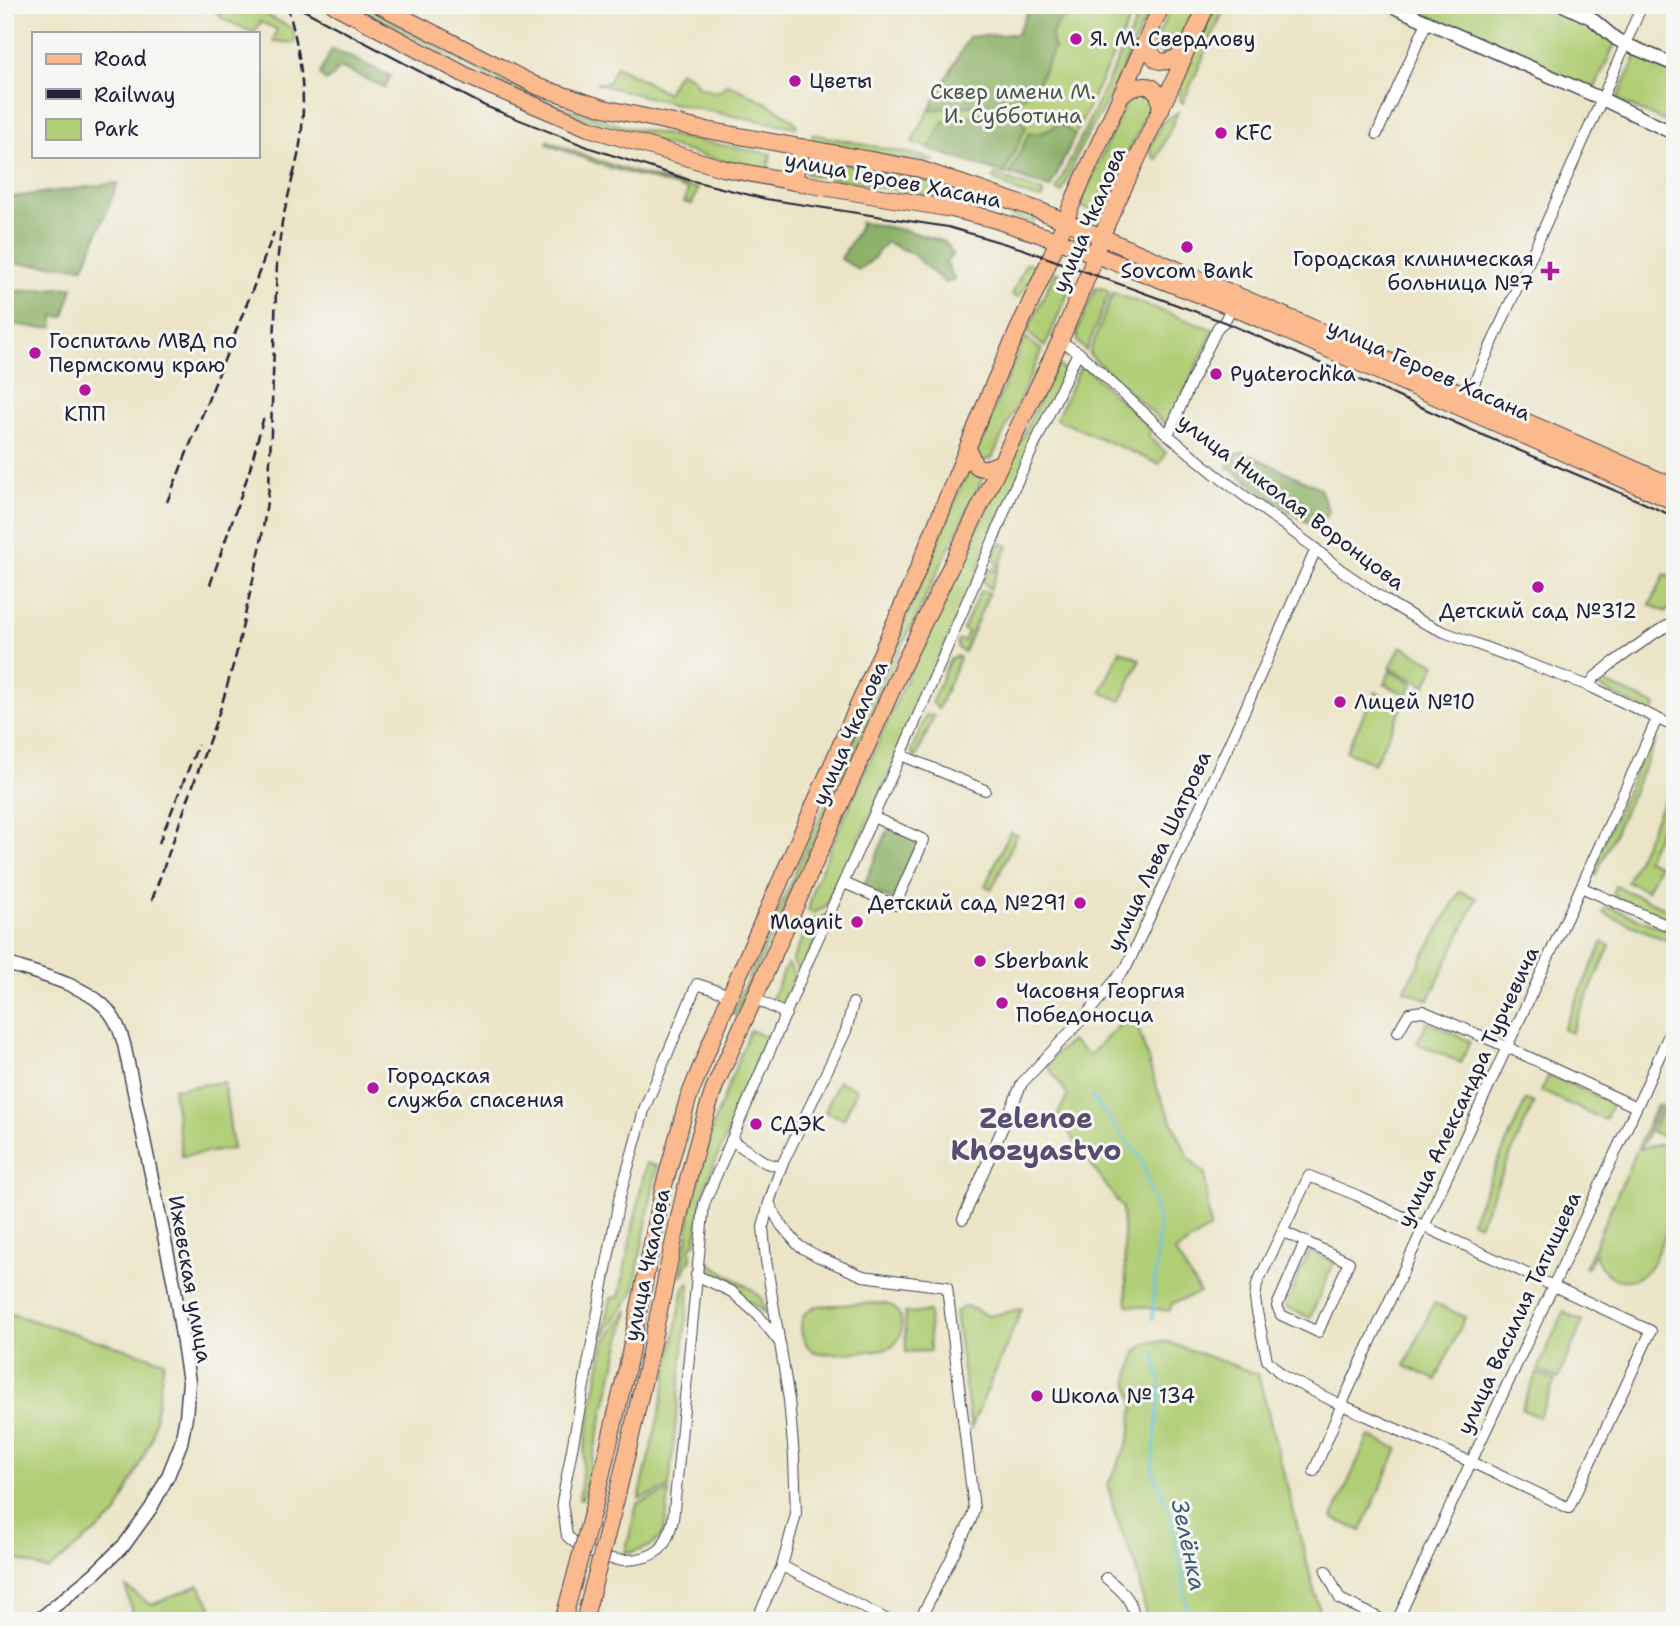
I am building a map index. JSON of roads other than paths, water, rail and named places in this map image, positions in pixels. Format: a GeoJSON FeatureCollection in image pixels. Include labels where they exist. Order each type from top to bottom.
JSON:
{"type":"FeatureCollection","features":[{"type":"Feature","properties":{"kind":"main road","name":"улица Героев Хасана"},"geometry":{"type":"LineString","coordinates":[[334,5],[471,78],[588,128],[722,169],[952,209],[1057,240],[1232,307],[1675,487]]}},
{"type":"Feature","properties":{"kind":"main road","name":"улица Героев Хасана"},"geometry":{"type":"LineString","coordinates":[[379,5],[539,87],[604,108],[701,129],[920,169],[1065,220],[1466,402],[1675,502]]}},
{"type":"Feature","properties":{"kind":"main road","name":"улица Чкалова"},"geometry":{"type":"LineString","coordinates":[[563,1621],[595,1502],[627,1368],[663,1189],[688,1098],[730,995],[887,643],[994,383],[1161,5]]}},
{"type":"Feature","properties":{"kind":"main road","name":"улица Чкалова"},"geometry":{"type":"LineString","coordinates":[[584,1621],[632,1436],[685,1188],[715,1086],[903,665],[1060,341],[1102,236],[1207,5]]}},
{"type":"Feature","properties":{"kind":"main road"},"geometry":{"type":"LineString","coordinates":[[1150,30],[1151,52],[1157,59],[1170,62],[1186,51]]}},
{"type":"Feature","properties":{"kind":"main road"},"geometry":{"type":"LineString","coordinates":[[1121,94],[1137,86],[1155,90],[1161,110]]}},
{"type":"Feature","properties":{"kind":"main road"},"geometry":{"type":"LineString","coordinates":[[794,182],[801,147]]}},
{"type":"Feature","properties":{"kind":"main road"},"geometry":{"type":"LineString","coordinates":[[968,449],[972,463],[978,468],[986,469],[1000,463]]}},
{"type":"Feature","properties":{"kind":"street"},"geometry":{"type":"LineString","coordinates":[[1389,5],[1675,134]]}},
{"type":"Feature","properties":{"kind":"street"},"geometry":{"type":"LineString","coordinates":[[1563,5],[1591,18],[1625,44],[1675,65]]}},
{"type":"Feature","properties":{"kind":"street"},"geometry":{"type":"LineString","coordinates":[[1466,402],[1642,5]]}},
{"type":"Feature","properties":{"kind":"street"},"geometry":{"type":"LineString","coordinates":[[1377,134],[1427,22]]}},
{"type":"Feature","properties":{"kind":"street"},"geometry":{"type":"LineString","coordinates":[[1168,435],[1206,351],[1232,307]]}},
{"type":"Feature","properties":{"kind":"street","name":"улица Николая Воронцова"},"geometry":{"type":"LineString","coordinates":[[1060,341],[1078,352],[1168,435],[1215,474],[1341,570],[1420,621],[1589,687],[1675,727]]}},
{"type":"Feature","properties":{"kind":"street"},"geometry":{"type":"LineString","coordinates":[[730,995],[697,984],[645,1107],[619,1200],[562,1502],[567,1536],[590,1553],[623,1562],[645,1557],[660,1549],[673,1520],[704,1204],[901,755],[1011,495],[1078,352]]}},
{"type":"Feature","properties":{"kind":"street","name":"улица Льва Шатрова"},"geometry":{"type":"LineString","coordinates":[[963,1219],[1022,1083],[1127,967],[1316,549]]}},
{"type":"Feature","properties":{"kind":"street"},"geometry":{"type":"LineString","coordinates":[[1589,687],[1595,677],[1614,662],[1655,633],[1675,625]]}},
{"type":"Feature","properties":{"kind":"street","name":"улица Александра Турчевича"},"geometry":{"type":"LineString","coordinates":[[1314,1471],[1657,719]]}},
{"type":"Feature","properties":{"kind":"street"},"geometry":{"type":"LineString","coordinates":[[901,755],[985,790]]}},
{"type":"Feature","properties":{"kind":"street"},"geometry":{"type":"LineString","coordinates":[[844,883],[895,905],[924,840],[873,817]]}},
{"type":"Feature","properties":{"kind":"street"},"geometry":{"type":"LineString","coordinates":[[1581,887],[1675,929]]}},
{"type":"Feature","properties":{"kind":"street","name":"Ижевская улица"},"geometry":{"type":"LineString","coordinates":[[5,963],[77,988],[103,1004],[120,1028],[174,1284],[189,1382],[181,1443],[151,1508],[125,1544],[37,1621]]}},
{"type":"Feature","properties":{"kind":"street"},"geometry":{"type":"LineString","coordinates":[[754,998],[786,1014]]}},
{"type":"Feature","properties":{"kind":"street"},"geometry":{"type":"LineString","coordinates":[[756,1621],[782,1566],[796,1514],[789,1400],[763,1227],[781,1167],[846,1031],[853,1003]]}},
{"type":"Feature","properties":{"kind":"street"},"geometry":{"type":"LineString","coordinates":[[1398,1032],[1409,1013],[1423,1011],[1636,1107]]}},
{"type":"Feature","properties":{"kind":"street","name":"улица Василия Татищева"},"geometry":{"type":"LineString","coordinates":[[1397,1621],[1675,1021]]}},
{"type":"Feature","properties":{"kind":"street"},"geometry":{"type":"LineString","coordinates":[[731,1140],[766,1163],[781,1167]]}},
{"type":"Feature","properties":{"kind":"street"},"geometry":{"type":"LineString","coordinates":[[1308,1176],[1425,1227],[1651,1331],[1569,1508],[1342,1405],[1283,1376],[1267,1360],[1255,1299],[1257,1284],[1308,1176]]}},
{"type":"Feature","properties":{"kind":"street"},"geometry":{"type":"LineString","coordinates":[[769,1203],[781,1225],[799,1246],[819,1257],[863,1276],[947,1287],[974,1509],[971,1520],[919,1621]]}},
{"type":"Feature","properties":{"kind":"street"},"geometry":{"type":"LineString","coordinates":[[1282,1231],[1349,1262],[1318,1332],[1281,1315],[1277,1306],[1305,1242]]}},
{"type":"Feature","properties":{"kind":"street"},"geometry":{"type":"LineString","coordinates":[[696,1275],[732,1292],[758,1315],[780,1343]]}},
{"type":"Feature","properties":{"kind":"street"},"geometry":{"type":"LineString","coordinates":[[782,1566],[890,1621]]}},
{"type":"Feature","properties":{"kind":"street"},"geometry":{"type":"LineString","coordinates":[[1326,1571],[1340,1599],[1385,1621]]}},
{"type":"Feature","properties":{"kind":"street"},"geometry":{"type":"LineString","coordinates":[[1106,1578],[1124,1592],[1132,1606],[1133,1621]]}},
{"type":"Feature","properties":{"kind":"waterway","name":"Зелёнка"},"geometry":{"type":"LineString","coordinates":[[1091,1096],[1142,1160],[1159,1224],[1152,1319]]}},
{"type":"Feature","properties":{"kind":"waterway","name":"Зелёнка"},"geometry":{"type":"LineString","coordinates":[[1154,1352],[1161,1384],[1152,1468],[1172,1520],[1188,1621]]}},
{"type":"Feature","properties":{"kind":"tram line"},"geometry":{"type":"LineString","coordinates":[[294,5],[485,106],[590,148],[689,180],[766,199],[948,227],[1023,249],[1224,322],[1675,517]]}},
{"type":"Feature","properties":{"kind":"railway"},"geometry":{"type":"LineString","coordinates":[[287,5],[303,92],[301,135],[292,179]]}},
{"type":"Feature","properties":{"kind":"railway"},"geometry":{"type":"LineString","coordinates":[[152,900],[221,707],[236,655],[260,549],[269,488],[277,263],[282,222],[294,172]]}},
{"type":"Feature","properties":{"kind":"railway"},"geometry":{"type":"LineString","coordinates":[[167,502],[274,232]]}},
{"type":"Feature","properties":{"kind":"railway"},"geometry":{"type":"LineString","coordinates":[[210,585],[249,472],[264,416]]}},
{"type":"Feature","properties":{"kind":"railway"},"geometry":{"type":"LineString","coordinates":[[159,843],[198,745]]}},
{"type":"Feature","properties":{"kind":"place","name":"Я. М. Свердлову"},"geometry":{"type":"Point","coordinates":[1076,39]}},
{"type":"Feature","properties":{"kind":"place","name":"Цветы"},"geometry":{"type":"Point","coordinates":[795,81]}},
{"type":"Feature","properties":{"kind":"place","name":"KFC"},"geometry":{"type":"Point","coordinates":[1221,133]}},
{"type":"Feature","properties":{"kind":"place","name":"Sovcom Bank"},"geometry":{"type":"Point","coordinates":[1187,247]}},
{"type":"Feature","properties":{"kind":"place","name":"Городская клиническая больница №7"},"geometry":{"type":"Point","coordinates":[1550,271]}},
{"type":"Feature","properties":{"kind":"place","name":"Госпиталь МВД по Пермскому краю"},"geometry":{"type":"Point","coordinates":[35,353]}},
{"type":"Feature","properties":{"kind":"place","name":"Pyaterochka"},"geometry":{"type":"Point","coordinates":[1216,374]}},
{"type":"Feature","properties":{"kind":"place","name":"КПП"},"geometry":{"type":"Point","coordinates":[85,390]}},
{"type":"Feature","properties":{"kind":"place","name":"Детский сад №312"},"geometry":{"type":"Point","coordinates":[1538,587]}},
{"type":"Feature","properties":{"kind":"place","name":"Лицей №10"},"geometry":{"type":"Point","coordinates":[1340,702]}},
{"type":"Feature","properties":{"kind":"place","name":"Детский сад №291"},"geometry":{"type":"Point","coordinates":[1080,903]}},
{"type":"Feature","properties":{"kind":"place","name":"Magnit"},"geometry":{"type":"Point","coordinates":[857,922]}},
{"type":"Feature","properties":{"kind":"place","name":"Sberbank"},"geometry":{"type":"Point","coordinates":[980,961]}},
{"type":"Feature","properties":{"kind":"place","name":"Часовня Георгия Победоносца"},"geometry":{"type":"Point","coordinates":[1002,1003]}},
{"type":"Feature","properties":{"kind":"place","name":"Городская служба спасения"},"geometry":{"type":"Point","coordinates":[373,1088]}},
{"type":"Feature","properties":{"kind":"place","name":"СДЭК"},"geometry":{"type":"Point","coordinates":[756,1124]}},
{"type":"Feature","properties":{"kind":"place","name":"Школа № 134"},"geometry":{"type":"Point","coordinates":[1037,1396]}},
{"type":"Feature","properties":{"kind":"district","name":"Zelenoe Khozyastvo"},"geometry":{"type":"Point","coordinates":[1036,1134]}},
{"type":"Feature","properties":{"kind":"park label","name":"Сквер имени М. И. Субботина"},"geometry":{"type":"Point","coordinates":[1013,104]}}]}
